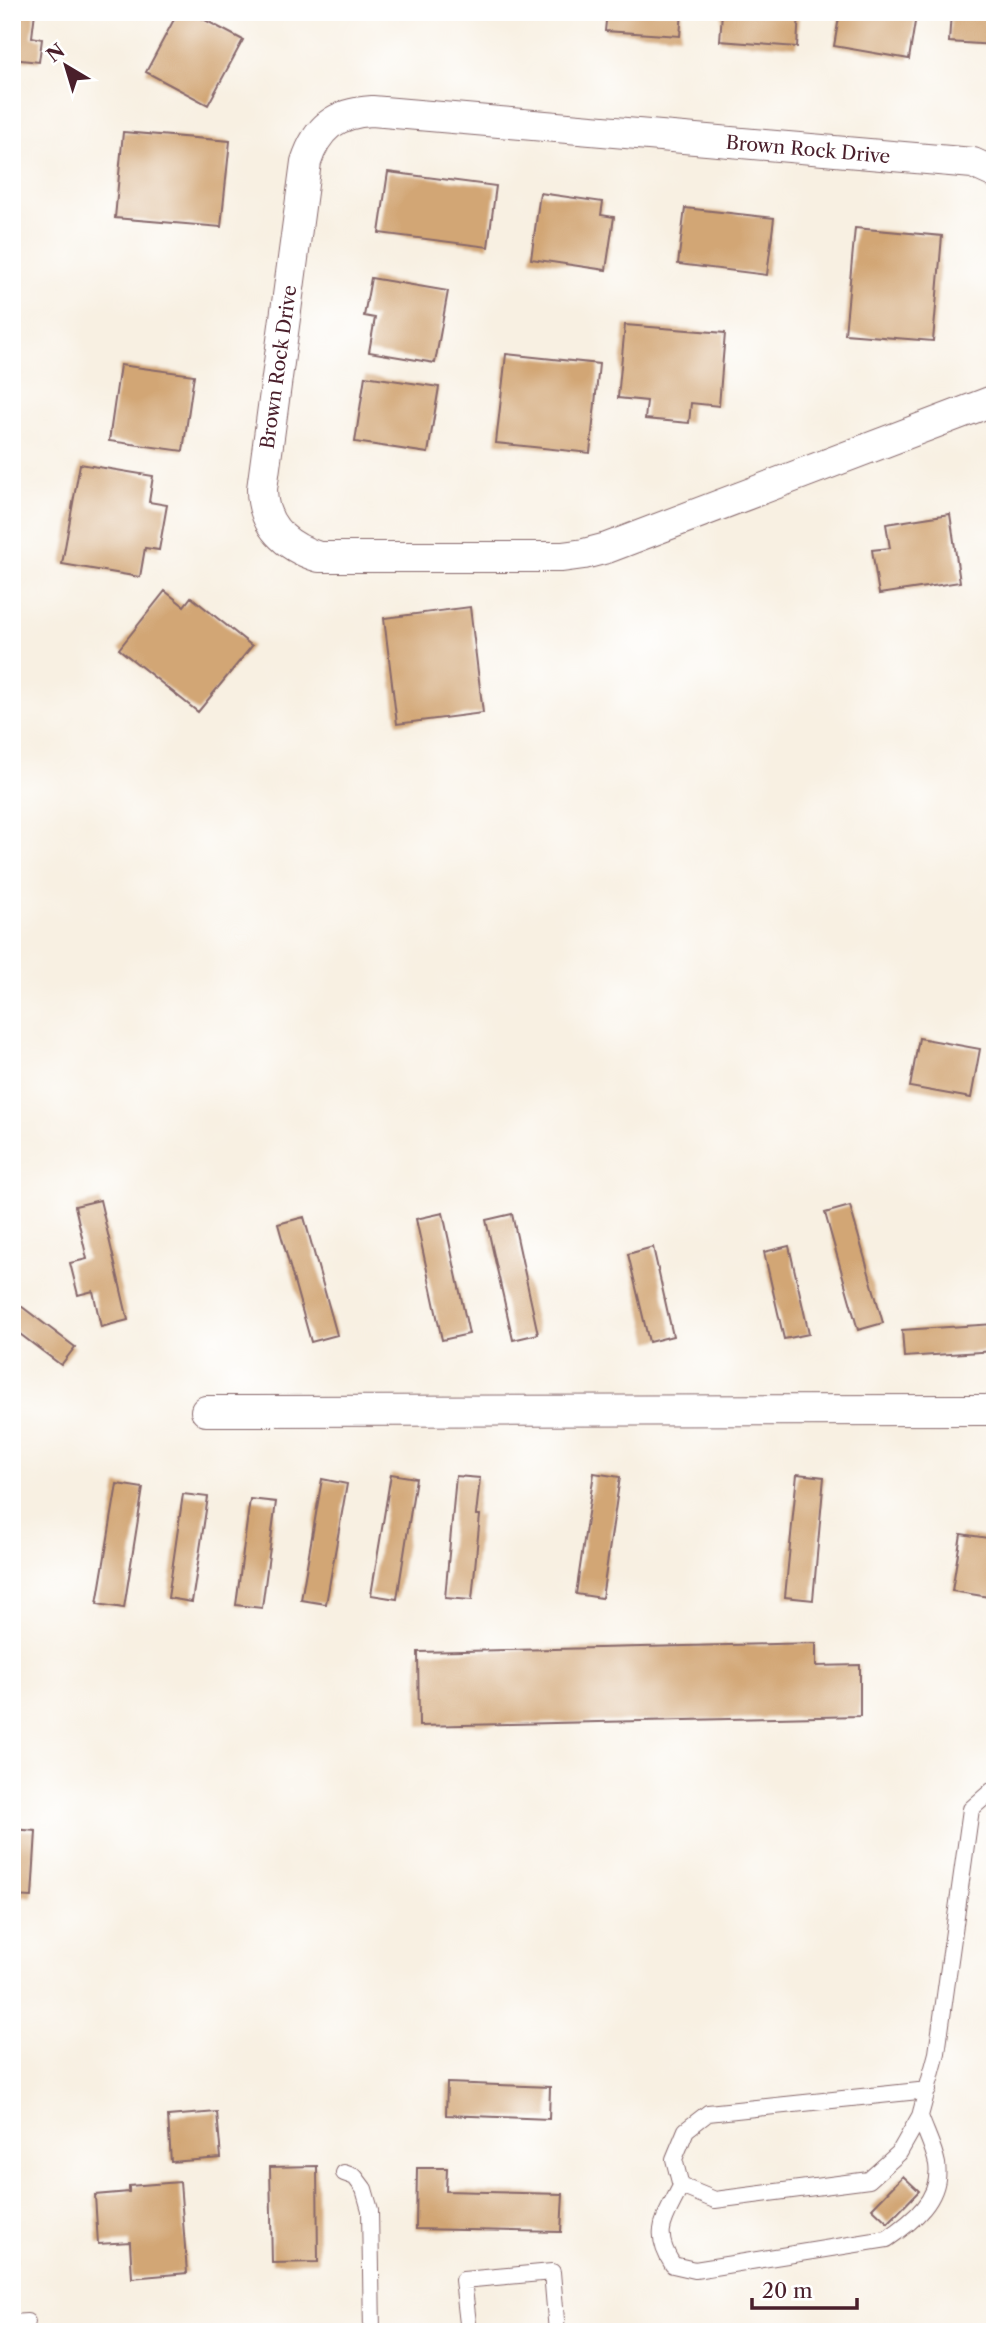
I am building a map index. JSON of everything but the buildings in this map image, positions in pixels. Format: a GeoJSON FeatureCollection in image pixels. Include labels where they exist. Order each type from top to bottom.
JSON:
{"type":"FeatureCollection","features":[{"type":"Feature","properties":{"kind":"street","name":"Brown Rock Drive"},"geometry":{"type":"LineString","coordinates":[[995,173],[973,163],[372,111],[345,116],[317,134],[306,162],[262,504],[277,533],[303,552],[319,557],[562,557],[584,554],[607,548],[995,400]]}},
{"type":"Feature","properties":{"kind":"street"},"geometry":{"type":"LineString","coordinates":[[206,1411],[995,1410]]}},
{"type":"Feature","properties":{"kind":"lane"},"geometry":{"type":"LineString","coordinates":[[681,2186],[715,2200],[869,2180],[899,2153],[920,2116],[937,2053],[971,1809],[995,1788]]}},
{"type":"Feature","properties":{"kind":"lane"},"geometry":{"type":"LineString","coordinates":[[920,2116],[937,2165],[934,2193],[913,2221],[887,2239],[695,2270],[673,2265],[662,2248],[662,2226],[681,2186],[674,2159],[686,2130],[709,2113],[928,2090]]}},
{"type":"Feature","properties":{"kind":"lane"},"geometry":{"type":"LineString","coordinates":[[344,2173],[355,2177],[365,2189],[370,2210],[372,2332]]}},
{"type":"Feature","properties":{"kind":"lane"},"geometry":{"type":"LineString","coordinates":[[469,2332],[463,2280],[552,2272],[557,2332]]}}]}
